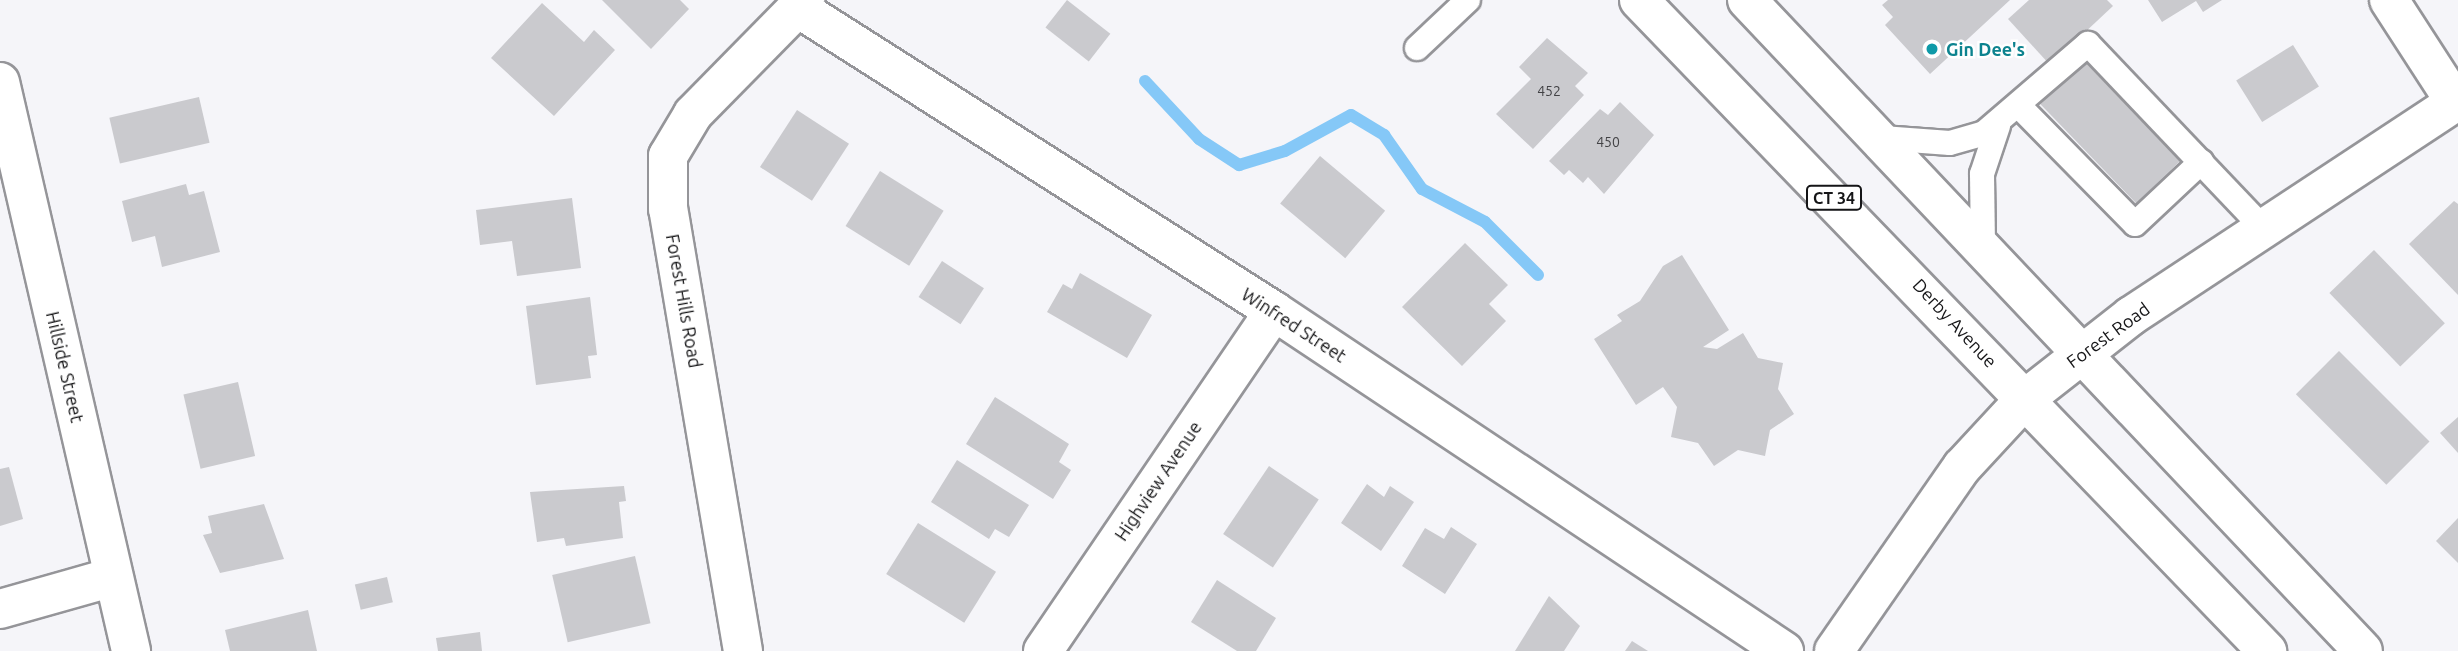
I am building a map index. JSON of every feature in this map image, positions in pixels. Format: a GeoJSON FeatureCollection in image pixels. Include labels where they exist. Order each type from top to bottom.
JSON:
{"type":"FeatureCollection","features":[{"type":"Feature","properties":{"kind":"main road","name":"Derby Avenue"},"geometry":{"type":"LineString","coordinates":[[1639,0],[2267,651]]}},
{"type":"Feature","properties":{"kind":"main road"},"geometry":{"type":"LineString","coordinates":[[1747,0],[1882,138],[2080,353],[2363,651]]}},
{"type":"Feature","properties":{"kind":"main road"},"geometry":{"type":"LineString","coordinates":[[2389,0],[2456,101]]}},
{"type":"Feature","properties":{"kind":"main road","name":"Winfred Street"},"geometry":{"type":"LineString","coordinates":[[802,4],[1274,311],[1784,651]]}},
{"type":"Feature","properties":{"kind":"main road","name":"Forest Hills Road"},"geometry":{"type":"LineString","coordinates":[[743,651],[668,209],[668,156],[693,114],[802,4]]}},
{"type":"Feature","properties":{"kind":"main road","name":"Hillside Street"},"geometry":{"type":"LineString","coordinates":[[0,82],[131,651]]}},
{"type":"Feature","properties":{"kind":"main road","name":"Forest Road"},"geometry":{"type":"LineString","coordinates":[[1834,651],[1962,467],[2025,399],[2080,353],[2262,227],[2456,101]]}},
{"type":"Feature","properties":{"kind":"main road","name":"Highview Avenue"},"geometry":{"type":"LineString","coordinates":[[1043,651],[1274,311]]}},
{"type":"Feature","properties":{"kind":"main road"},"geometry":{"type":"LineString","coordinates":[[0,609],[113,577]]}},
{"type":"Feature","properties":{"kind":"lane"},"geometry":{"type":"LineString","coordinates":[[1417,48],[1468,0]]}},
{"type":"Feature","properties":{"kind":"lane"},"geometry":{"type":"LineString","coordinates":[[1882,138],[1950,143],[1998,126],[2088,44],[2121,89],[2159,128],[2201,162],[2262,227]]}},
{"type":"Feature","properties":{"kind":"lane"},"geometry":{"type":"LineString","coordinates":[[2018,106],[2067,144],[2104,183],[2135,224],[2201,162]]}},
{"type":"Feature","properties":{"kind":"lane"},"geometry":{"type":"LineString","coordinates":[[1983,246],[1982,174],[1998,126]]}},
{"type":"Feature","properties":{"kind":"building"},"geometry":{"type":"Polygon","coordinates":[[[602,0],[680,0],[689,9],[651,49],[602,0]]]}},
{"type":"Feature","properties":{"kind":"building"},"geometry":{"type":"Polygon","coordinates":[[[1067,0],[1110,34],[1089,61],[1045,28],[1067,0]]]}},
{"type":"Feature","properties":{"kind":"building","name":"Gin Dee's"},"geometry":{"type":"Polygon","coordinates":[[[1888,0],[2010,0],[1930,74],[1885,25],[1893,17],[1882,5],[1888,0]]]}},
{"type":"Feature","properties":{"kind":"building"},"geometry":{"type":"Polygon","coordinates":[[[2029,0],[2107,0],[2113,6],[2050,65],[2008,19],[2029,0]]]}},
{"type":"Feature","properties":{"kind":"building"},"geometry":{"type":"Polygon","coordinates":[[[2148,0],[2222,0],[2203,12],[2196,1],[2162,22],[2148,0]]]}},
{"type":"Feature","properties":{"kind":"building"},"geometry":{"type":"Polygon","coordinates":[[[542,3],[584,42],[594,30],[615,50],[554,116],[491,58],[542,3]]]}},
{"type":"Feature","properties":{"kind":"building"},"geometry":{"type":"Polygon","coordinates":[[[1547,38],[1588,73],[1575,86],[1584,95],[1533,149],[1496,114],[1531,79],[1519,67],[1547,38]]]}},
{"type":"Feature","properties":{"kind":"building"},"geometry":{"type":"Polygon","coordinates":[[[2293,45],[2319,87],[2262,122],[2236,81],[2293,45]]]}},
{"type":"Feature","properties":{"kind":"building"},"geometry":{"type":"Polygon","coordinates":[[[2080,56],[2181,160],[2136,203],[2035,99],[2080,56]]]}},
{"type":"Feature","properties":{"kind":"building"},"geometry":{"type":"Polygon","coordinates":[[[199,97],[210,143],[120,163],[109,118],[199,97]]]}},
{"type":"Feature","properties":{"kind":"building"},"geometry":{"type":"Polygon","coordinates":[[[1620,102],[1654,135],[1604,194],[1588,177],[1583,183],[1569,170],[1564,175],[1549,161],[1600,109],[1608,115],[1620,102]]]}},
{"type":"Feature","properties":{"kind":"building"},"geometry":{"type":"Polygon","coordinates":[[[797,110],[849,144],[812,201],[760,167],[797,110]]]}},
{"type":"Feature","properties":{"kind":"building"},"geometry":{"type":"Polygon","coordinates":[[[1320,156],[1385,211],[1345,258],[1280,203],[1320,156]]]}},
{"type":"Feature","properties":{"kind":"building"},"geometry":{"type":"Polygon","coordinates":[[[880,171],[944,211],[909,266],[846,226],[880,171]]]}},
{"type":"Feature","properties":{"kind":"building"},"geometry":{"type":"Polygon","coordinates":[[[186,184],[189,195],[204,191],[220,252],[162,267],[155,236],[132,242],[122,201],[186,184]]]}},
{"type":"Feature","properties":{"kind":"building"},"geometry":{"type":"Polygon","coordinates":[[[572,198],[581,268],[517,276],[512,241],[480,245],[476,210],[572,198]]]}},
{"type":"Feature","properties":{"kind":"building"},"geometry":{"type":"Polygon","coordinates":[[[2454,201],[2458,204],[2458,295],[2409,244],[2454,201]]]}},
{"type":"Feature","properties":{"kind":"building"},"geometry":{"type":"Polygon","coordinates":[[[1465,243],[1508,285],[1489,304],[1506,321],[1462,366],[1402,307],[1465,243]]]}},
{"type":"Feature","properties":{"kind":"building"},"geometry":{"type":"Polygon","coordinates":[[[2374,250],[2445,323],[2400,366],[2329,293],[2374,250]]]}},
{"type":"Feature","properties":{"kind":"building"},"geometry":{"type":"Polygon","coordinates":[[[1682,255],[1729,330],[1703,347],[1717,349],[1743,333],[1758,358],[1783,363],[1778,389],[1794,414],[1770,430],[1765,456],[1738,450],[1714,466],[1698,443],[1671,437],[1677,407],[1663,387],[1636,405],[1594,339],[1622,321],[1617,315],[1640,301],[1663,266],[1682,255]]]}},
{"type":"Feature","properties":{"kind":"building"},"geometry":{"type":"Polygon","coordinates":[[[942,261],[984,288],[961,324],[919,297],[942,261]]]}},
{"type":"Feature","properties":{"kind":"building"},"geometry":{"type":"Polygon","coordinates":[[[1080,273],[1152,315],[1127,358],[1047,312],[1063,284],[1072,289],[1080,273]]]}},
{"type":"Feature","properties":{"kind":"building"},"geometry":{"type":"Polygon","coordinates":[[[590,297],[597,355],[588,356],[591,378],[536,385],[526,306],[590,297]]]}},
{"type":"Feature","properties":{"kind":"building"},"geometry":{"type":"Polygon","coordinates":[[[2339,351],[2430,442],[2386,485],[2296,394],[2339,351]]]}},
{"type":"Feature","properties":{"kind":"building"},"geometry":{"type":"Polygon","coordinates":[[[238,382],[255,456],[201,469],[183,395],[238,382]]]}},
{"type":"Feature","properties":{"kind":"building"},"geometry":{"type":"Polygon","coordinates":[[[995,397],[1069,444],[1059,462],[1071,470],[1053,499],[966,444],[995,397]]]}},
{"type":"Feature","properties":{"kind":"building"},"geometry":{"type":"Polygon","coordinates":[[[2458,417],[2458,453],[2440,433],[2458,417]]]}},
{"type":"Feature","properties":{"kind":"building"},"geometry":{"type":"Polygon","coordinates":[[[957,460],[1029,505],[1009,537],[995,529],[989,539],[931,502],[957,460]]]}},
{"type":"Feature","properties":{"kind":"building"},"geometry":{"type":"Polygon","coordinates":[[[1269,466],[1319,500],[1273,568],[1223,534],[1269,466]]]}},
{"type":"Feature","properties":{"kind":"building"},"geometry":{"type":"Polygon","coordinates":[[[9,467],[23,519],[0,526],[0,469],[9,467]]]}},
{"type":"Feature","properties":{"kind":"building"},"geometry":{"type":"Polygon","coordinates":[[[1367,484],[1384,497],[1390,486],[1414,502],[1381,551],[1341,523],[1367,484]]]}},
{"type":"Feature","properties":{"kind":"building"},"geometry":{"type":"Polygon","coordinates":[[[624,486],[626,501],[619,502],[623,538],[566,546],[564,538],[537,542],[530,492],[624,486]]]}},
{"type":"Feature","properties":{"kind":"building"},"geometry":{"type":"Polygon","coordinates":[[[264,504],[284,559],[220,573],[203,535],[212,533],[208,516],[264,504]]]}},
{"type":"Feature","properties":{"kind":"building"},"geometry":{"type":"Polygon","coordinates":[[[2458,518],[2458,563],[2436,541],[2458,518]]]}},
{"type":"Feature","properties":{"kind":"building"},"geometry":{"type":"Polygon","coordinates":[[[918,523],[996,572],[964,623],[886,574],[918,523]]]}},
{"type":"Feature","properties":{"kind":"building"},"geometry":{"type":"Polygon","coordinates":[[[1451,527],[1477,544],[1445,594],[1402,566],[1425,528],[1444,539],[1451,527]]]}},
{"type":"Feature","properties":{"kind":"building"},"geometry":{"type":"Polygon","coordinates":[[[635,556],[651,623],[568,642],[552,575],[635,556]]]}},
{"type":"Feature","properties":{"kind":"building"},"geometry":{"type":"Polygon","coordinates":[[[387,577],[393,602],[361,610],[355,584],[387,577]]]}},
{"type":"Feature","properties":{"kind":"building"},"geometry":{"type":"Polygon","coordinates":[[[1217,580],[1276,618],[1256,651],[1237,651],[1191,622],[1217,580]]]}},
{"type":"Feature","properties":{"kind":"building"},"geometry":{"type":"Polygon","coordinates":[[[1549,596],[1580,626],[1564,651],[1515,651],[1549,596]]]}},
{"type":"Feature","properties":{"kind":"building"},"geometry":{"type":"Polygon","coordinates":[[[308,610],[317,651],[230,651],[225,630],[308,610]]]}},
{"type":"Feature","properties":{"kind":"building"},"geometry":{"type":"Polygon","coordinates":[[[480,632],[482,651],[438,651],[436,638],[480,632]]]}},
{"type":"Feature","properties":{"kind":"building"},"geometry":{"type":"Polygon","coordinates":[[[1632,641],[1648,651],[1625,651],[1632,641]]]}},
{"type":"Feature","properties":{"kind":"waterway"},"geometry":{"type":"LineString","coordinates":[[1145,81],[1199,139],[1239,165],[1285,151],[1351,115],[1384,135],[1422,189],[1485,222],[1538,275]]}},
{"type":"Feature","properties":{"kind":"place","name":"Gin Dee's"},"geometry":{"type":"Point","coordinates":[1932,49]}}]}
